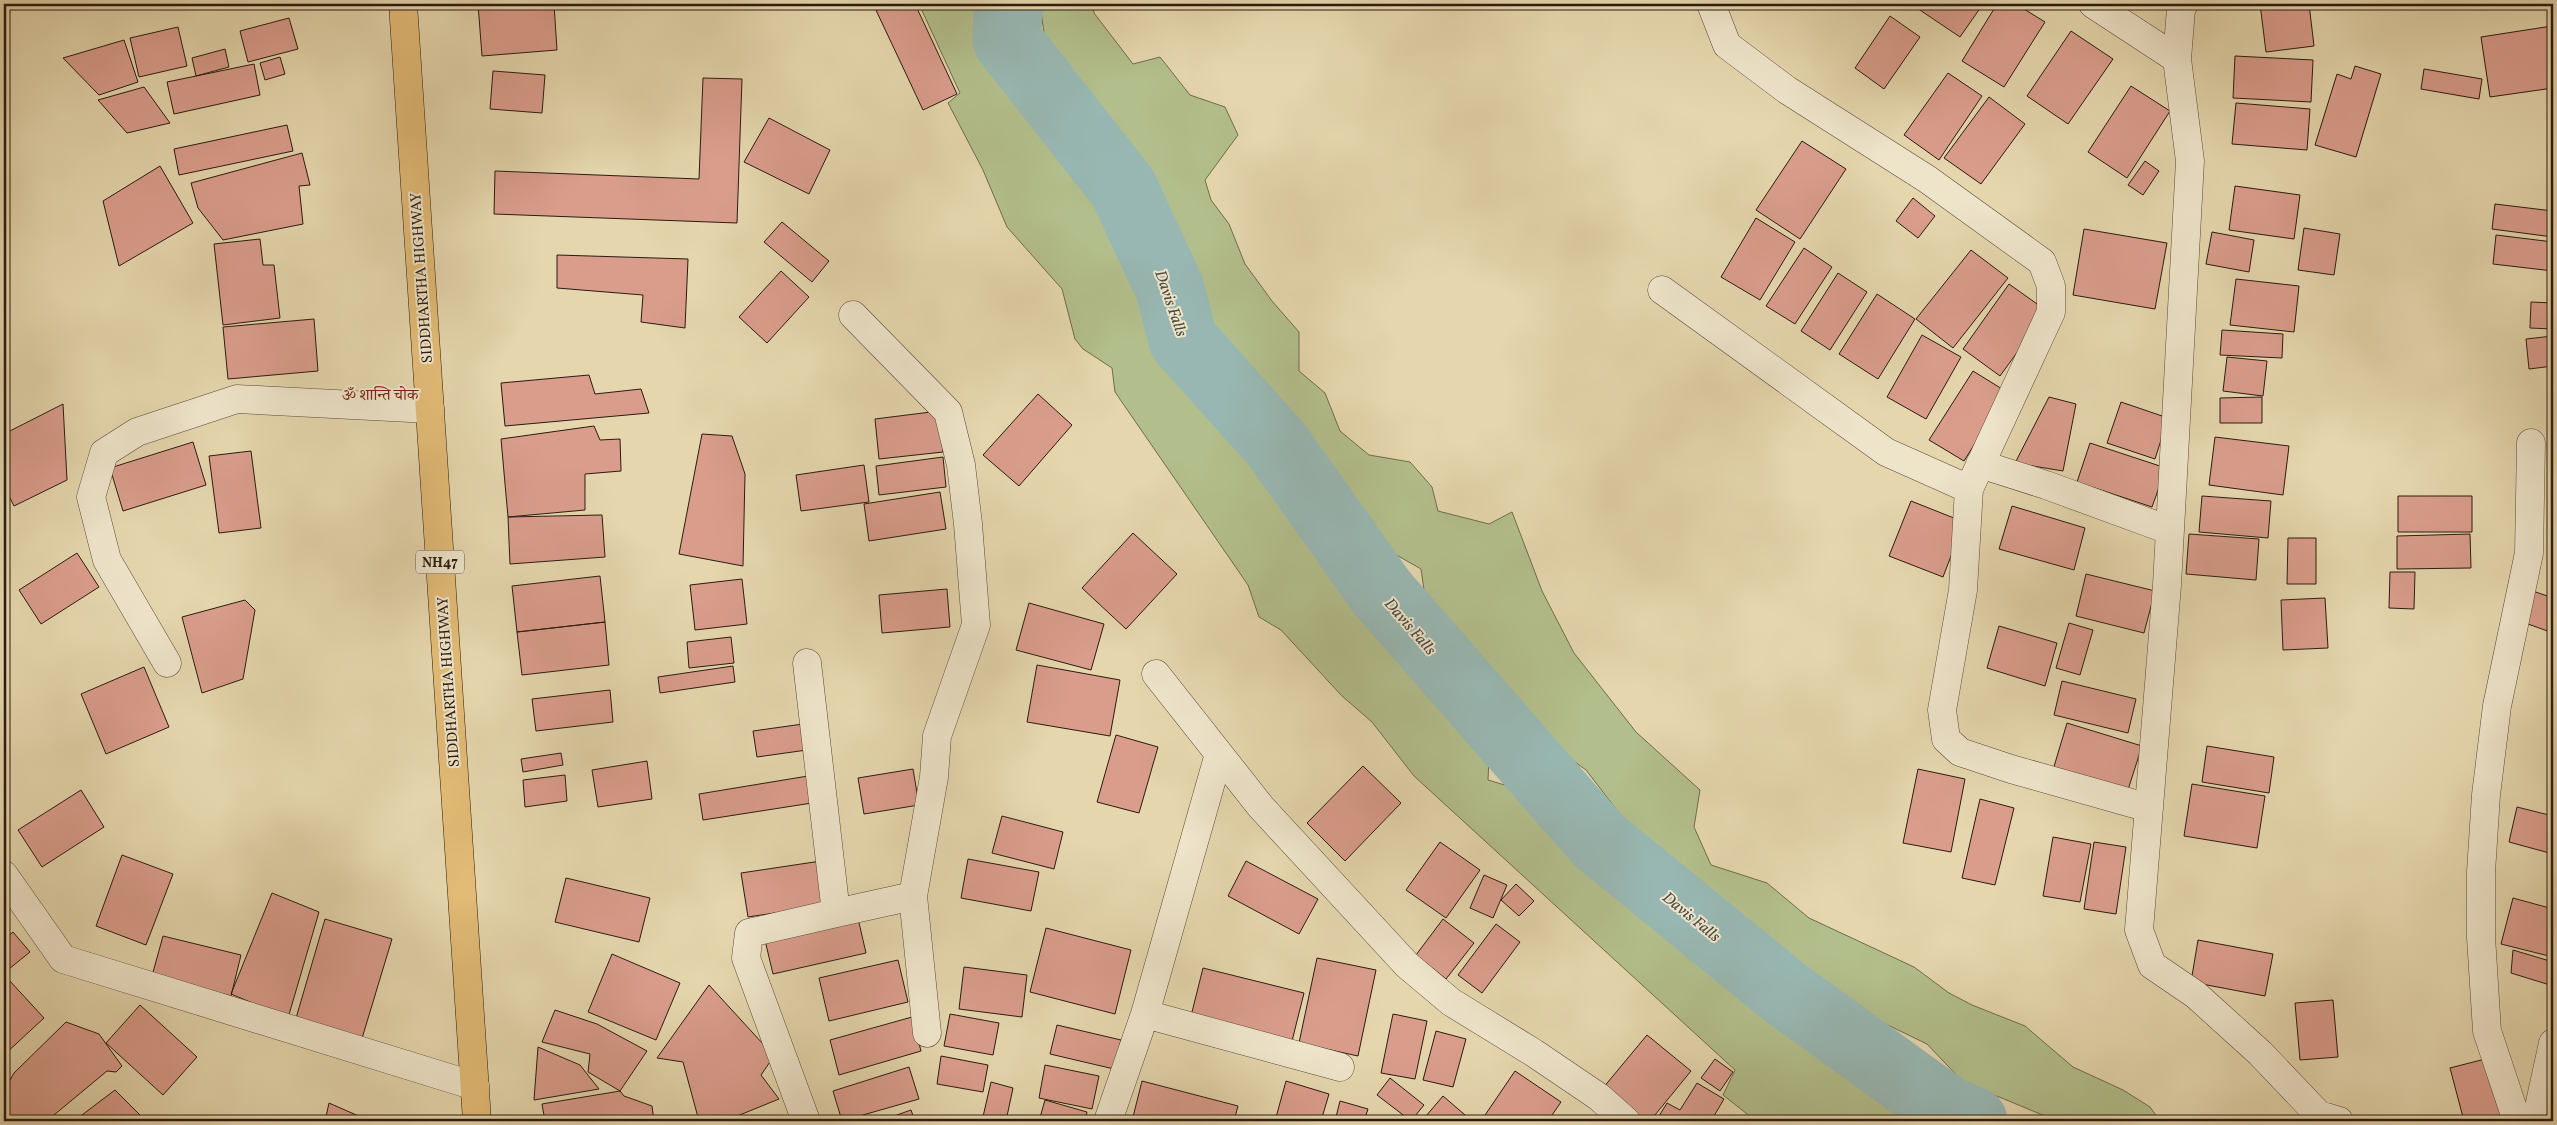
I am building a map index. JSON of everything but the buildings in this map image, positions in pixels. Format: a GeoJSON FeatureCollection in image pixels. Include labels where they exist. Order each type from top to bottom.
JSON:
{"type":"FeatureCollection","features":[{"type":"Feature","properties":{"kind":"highway","name":"SIDDHARTHA HIGHWAY"},"geometry":{"type":"LineString","coordinates":[[403,4],[477,1121]]}},
{"type":"Feature","properties":{"kind":"street"},"geometry":{"type":"LineString","coordinates":[[1711,4],[1727,45],[1787,90],[1927,179],[2042,262],[2052,286],[2051,312],[1969,489],[1963,590],[1942,710],[1946,739],[1960,752],[2011,769],[2149,808]]}},
{"type":"Feature","properties":{"kind":"street"},"geometry":{"type":"LineString","coordinates":[[2094,4],[2176,59]]}},
{"type":"Feature","properties":{"kind":"street"},"geometry":{"type":"LineString","coordinates":[[2184,4],[2181,9],[2176,59],[2190,161],[2169,530],[2139,930],[2152,965],[2196,995],[2246,1040],[2319,1115],[2339,1121]]}},
{"type":"Feature","properties":{"kind":"street"},"geometry":{"type":"LineString","coordinates":[[1662,290],[1886,452],[1969,489]]}},
{"type":"Feature","properties":{"kind":"street"},"geometry":{"type":"LineString","coordinates":[[853,316],[948,412],[960,465],[968,524],[976,625],[937,736],[934,777],[913,896],[917,954],[928,1033]]}},
{"type":"Feature","properties":{"kind":"street"},"geometry":{"type":"LineString","coordinates":[[167,663],[107,560],[91,497],[104,453],[137,432],[237,399],[430,409]]}},
{"type":"Feature","properties":{"kind":"street"},"geometry":{"type":"LineString","coordinates":[[2517,1121],[2487,1031],[2481,872],[2486,795],[2497,706],[2529,553],[2531,442]]}},
{"type":"Feature","properties":{"kind":"street"},"geometry":{"type":"LineString","coordinates":[[1980,464],[2046,485],[2169,530]]}},
{"type":"Feature","properties":{"kind":"street"},"geometry":{"type":"LineString","coordinates":[[807,663],[836,913]]}},
{"type":"Feature","properties":{"kind":"street"},"geometry":{"type":"LineString","coordinates":[[1156,674],[1260,807],[1407,965],[1451,1002],[1599,1096],[1626,1121]]}},
{"type":"Feature","properties":{"kind":"street"},"geometry":{"type":"LineString","coordinates":[[1108,1121],[1145,1014],[1219,754]]}},
{"type":"Feature","properties":{"kind":"street"},"geometry":{"type":"LineString","coordinates":[[4,875],[63,960],[475,1086]]}},
{"type":"Feature","properties":{"kind":"street"},"geometry":{"type":"LineString","coordinates":[[806,1121],[746,958],[749,933],[913,896]]}},
{"type":"Feature","properties":{"kind":"street"},"geometry":{"type":"LineString","coordinates":[[1145,1014],[1340,1067]]}},
{"type":"Feature","properties":{"kind":"street"},"geometry":{"type":"LineString","coordinates":[[2536,1121],[2553,1043]]}},
{"type":"Feature","properties":{"kind":"green space"},"geometry":{"type":"Polygon","coordinates":[[[919,4],[989,4],[1000,64],[1023,86],[1083,160],[1107,182],[1129,238],[1142,303],[1161,293],[1168,306],[1173,330],[1201,372],[1221,428],[1239,437],[1254,461],[1297,503],[1316,543],[1376,607],[1402,655],[1490,738],[1488,780],[1508,786],[1545,789],[1567,826],[1593,850],[1611,876],[1685,924],[1712,957],[1772,991],[1791,1025],[1822,1056],[1911,1121],[1756,1121],[1723,1095],[1735,1070],[1414,776],[1372,722],[1342,696],[1281,630],[1259,617],[1248,585],[1115,392],[1112,368],[1083,349],[1075,339],[1062,289],[1007,227],[983,170],[948,103],[960,93],[919,4]]]}},
{"type":"Feature","properties":{"kind":"green space"},"geometry":{"type":"Polygon","coordinates":[[[1040,4],[1093,4],[1094,13],[1133,64],[1160,57],[1190,95],[1225,107],[1238,135],[1205,180],[1211,200],[1229,224],[1245,264],[1272,301],[1299,332],[1299,371],[1325,393],[1340,431],[1369,455],[1410,462],[1432,487],[1438,511],[1489,524],[1512,512],[1542,591],[1574,653],[1636,732],[1700,790],[1694,827],[1711,865],[1767,883],[1809,918],[1914,967],[1949,993],[1972,1005],[2025,1026],[2073,1067],[2123,1090],[2150,1107],[2160,1121],[2057,1121],[1963,1082],[1927,1044],[1832,998],[1772,954],[1759,934],[1644,868],[1619,813],[1586,770],[1525,726],[1454,668],[1427,611],[1421,569],[1337,521],[1313,485],[1283,425],[1261,408],[1187,333],[1182,250],[1146,181],[1096,128],[1046,47],[1040,4]]]}},
{"type":"Feature","properties":{"kind":"waterway","name":"Davis Falls"},"geometry":{"type":"LineString","coordinates":[[1008,4],[1007,40],[1123,188],[1170,289],[1183,340],[1277,445],[1382,593],[1598,840],[1784,992],[1947,1110],[1973,1121]]}},
{"type":"Feature","properties":{"kind":"district","name":"ॐ शान्ति चोक"},"geometry":{"type":"Point","coordinates":[380,394]}}]}
